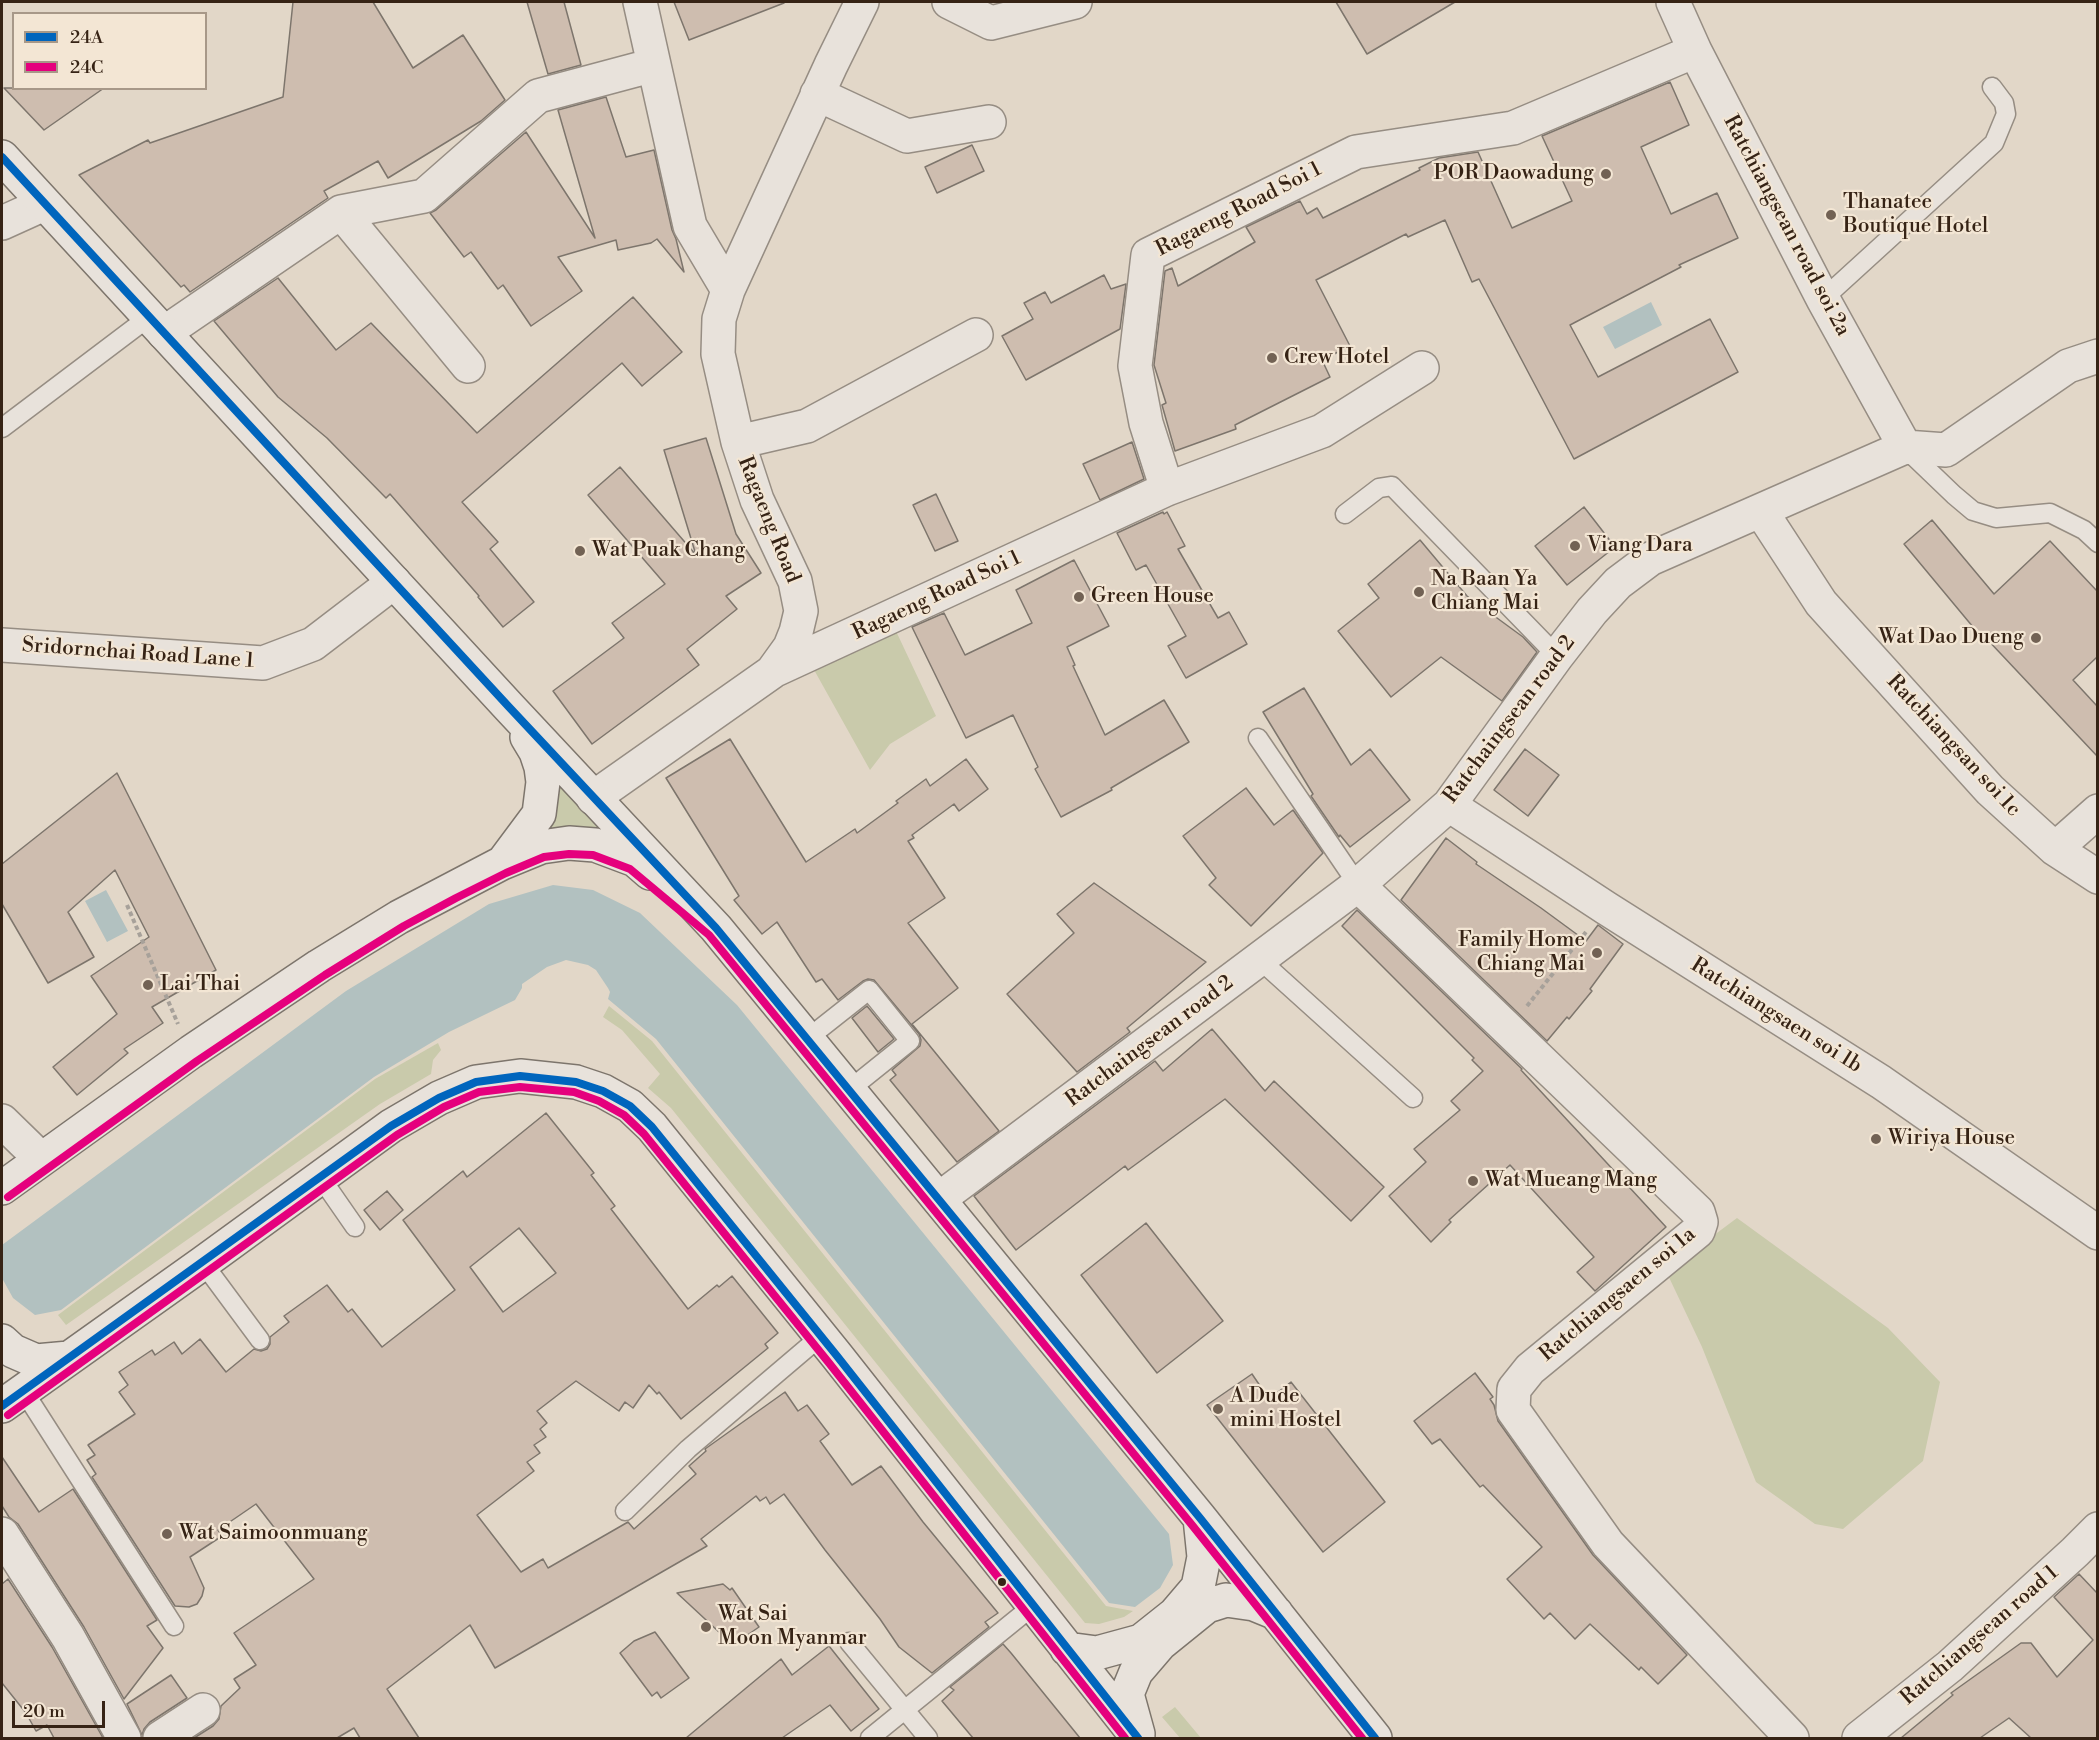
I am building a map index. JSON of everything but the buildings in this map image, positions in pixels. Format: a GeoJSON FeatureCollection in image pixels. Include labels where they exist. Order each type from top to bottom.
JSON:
{"type":"FeatureCollection","features":[{"type":"Feature","properties":{"kind":"street"},"geometry":{"type":"LineString","coordinates":[[640,2],[690,226],[728,290]]}},
{"type":"Feature","properties":{"kind":"street","name":"Ragaeng Road"},"geometry":{"type":"LineString","coordinates":[[594,798],[772,672],[790,647],[796,632],[801,611],[795,581],[757,500],[738,442],[718,354],[719,319],[728,290],[817,94],[862,2]]}},
{"type":"Feature","properties":{"kind":"street"},"geometry":{"type":"LineString","coordinates":[[949,2],[991,23],[1075,2]]}},
{"type":"Feature","properties":{"kind":"street","name":"Ratchiangsean road soi 2a"},"geometry":{"type":"LineString","coordinates":[[1673,2],[1695,51],[1823,299],[1905,447]]}},
{"type":"Feature","properties":{"kind":"street","name":"Ragaeng Road Soi 1"},"geometry":{"type":"LineString","coordinates":[[772,672],[1167,489],[1146,423],[1135,366],[1148,255],[1356,152],[1513,128],[1695,51]]}},
{"type":"Feature","properties":{"kind":"street"},"geometry":{"type":"LineString","coordinates":[[157,325],[341,212],[424,196],[538,96],[654,65]]}},
{"type":"Feature","properties":{"kind":"street"},"geometry":{"type":"LineString","coordinates":[[817,94],[907,136],[989,122]]}},
{"type":"Feature","properties":{"kind":"street"},"geometry":{"type":"LineString","coordinates":[[2,158],[508,707],[716,928],[1200,1518],[1375,1738]]}},
{"type":"Feature","properties":{"kind":"street"},"geometry":{"type":"LineString","coordinates":[[2,223],[44,204]]}},
{"type":"Feature","properties":{"kind":"street"},"geometry":{"type":"LineString","coordinates":[[341,212],[468,366]]}},
{"type":"Feature","properties":{"kind":"street"},"geometry":{"type":"LineString","coordinates":[[738,442],[807,426],[976,335]]}},
{"type":"Feature","properties":{"kind":"street","name":"Ratchaingsean road 2"},"geometry":{"type":"LineString","coordinates":[[939,1199],[1358,885],[1449,805],[1557,656],[1592,612],[1618,583],[1650,559],[1905,447],[1946,450],[2068,366],[2097,356]]}},
{"type":"Feature","properties":{"kind":"street"},"geometry":{"type":"LineString","coordinates":[[1167,489],[1322,431],[1422,368]]}},
{"type":"Feature","properties":{"kind":"street","name":"Ratchiangsan soi 1c"},"geometry":{"type":"LineString","coordinates":[[1761,512],[1821,603],[1990,790],[2055,849],[2097,877]]}},
{"type":"Feature","properties":{"kind":"street","name":"Sridornchai Road Lane 1"},"geometry":{"type":"LineString","coordinates":[[2,645],[263,663],[313,644],[394,582]]}},
{"type":"Feature","properties":{"kind":"street"},"geometry":{"type":"LineString","coordinates":[[502,863],[539,814],[543,782],[536,752],[508,707]]}},
{"type":"Feature","properties":{"kind":"street","name":"Ratchiangsaen soi 1b"},"geometry":{"type":"LineString","coordinates":[[1449,805],[1606,908],[1881,1082],[2097,1233]]}},
{"type":"Feature","properties":{"kind":"street"},"geometry":{"type":"LineString","coordinates":[[2055,849],[2097,811]]}},
{"type":"Feature","properties":{"kind":"street"},"geometry":{"type":"LineString","coordinates":[[2,1188],[191,1052],[319,966],[399,917],[502,863],[541,847],[569,843],[595,845],[635,861],[716,928]]}},
{"type":"Feature","properties":{"kind":"street","name":"Ratchiangsaen soi 1a"},"geometry":{"type":"LineString","coordinates":[[1358,885],[1698,1212],[1701,1222],[1698,1231],[1530,1370],[1514,1389],[1513,1410],[1608,1544],[1792,1738]]}},
{"type":"Feature","properties":{"kind":"street"},"geometry":{"type":"LineString","coordinates":[[12,1398],[391,1126],[439,1098],[476,1082],[520,1076],[576,1082],[603,1091],[630,1106],[652,1127],[821,1336],[1138,1738]]}},
{"type":"Feature","properties":{"kind":"street"},"geometry":{"type":"LineString","coordinates":[[2,1121],[41,1159]]}},
{"type":"Feature","properties":{"kind":"street"},"geometry":{"type":"LineString","coordinates":[[2,1341],[13,1351],[36,1361],[69,1358]]}},
{"type":"Feature","properties":{"kind":"street"},"geometry":{"type":"LineString","coordinates":[[1067,1649],[1098,1653],[1141,1641],[1174,1614],[1198,1587],[1204,1557],[1200,1518]]}},
{"type":"Feature","properties":{"kind":"street","name":"Ratchiangsean road 1"},"geometry":{"type":"LineString","coordinates":[[1859,1738],[2086,1558],[2097,1529]]}},
{"type":"Feature","properties":{"kind":"street"},"geometry":{"type":"LineString","coordinates":[[2,1534],[68,1637],[124,1738]]}},
{"type":"Feature","properties":{"kind":"street"},"geometry":{"type":"LineString","coordinates":[[1138,1738],[1127,1695],[1136,1672],[1160,1644],[1208,1606],[1226,1600],[1254,1604],[1276,1613]]}},
{"type":"Feature","properties":{"kind":"street"},"geometry":{"type":"LineString","coordinates":[[160,1738],[203,1710]]}},
{"type":"Feature","properties":{"kind":"lane"},"geometry":{"type":"LineString","coordinates":[[1823,299],[1994,143],[2006,114],[2004,103],[1992,87]]}},
{"type":"Feature","properties":{"kind":"lane"},"geometry":{"type":"LineString","coordinates":[[2,428],[157,325]]}},
{"type":"Feature","properties":{"kind":"lane"},"geometry":{"type":"LineString","coordinates":[[1905,447],[1973,511],[1996,518],[2050,513],[2084,530],[2097,543]]}},
{"type":"Feature","properties":{"kind":"lane"},"geometry":{"type":"LineString","coordinates":[[1345,514],[1379,488],[1392,486],[1557,656]]}},
{"type":"Feature","properties":{"kind":"lane"},"geometry":{"type":"LineString","coordinates":[[1258,738],[1358,885]]}},
{"type":"Feature","properties":{"kind":"lane"},"geometry":{"type":"LineString","coordinates":[[1260,960],[1413,1098]]}},
{"type":"Feature","properties":{"kind":"lane"},"geometry":{"type":"LineString","coordinates":[[807,1039],[869,990],[910,1041],[849,1090]]}},
{"type":"Feature","properties":{"kind":"lane"},"geometry":{"type":"LineString","coordinates":[[321,1178],[355,1227]]}},
{"type":"Feature","properties":{"kind":"lane"},"geometry":{"type":"LineString","coordinates":[[203,1263],[260,1340]]}},
{"type":"Feature","properties":{"kind":"lane"},"geometry":{"type":"LineString","coordinates":[[625,1511],[688,1449],[821,1336]]}},
{"type":"Feature","properties":{"kind":"lane"},"geometry":{"type":"LineString","coordinates":[[12,1398],[174,1626]]}},
{"type":"Feature","properties":{"kind":"lane"},"geometry":{"type":"LineString","coordinates":[[870,1738],[1034,1605]]}},
{"type":"Feature","properties":{"kind":"lane"},"geometry":{"type":"LineString","coordinates":[[849,1642],[928,1738]]}},
{"type":"Feature","properties":{"kind":"path"},"geometry":{"type":"LineString","coordinates":[[127,905],[170,1006]]}},
{"type":"Feature","properties":{"kind":"path"},"geometry":{"type":"LineString","coordinates":[[1508,1030],[1606,908]]}},
{"type":"Feature","properties":{"kind":"green space"},"geometry":{"type":"Polygon","coordinates":[[[895,629],[936,716],[890,744],[870,770],[813,668],[895,629]]]}},
{"type":"Feature","properties":{"kind":"green space"},"geometry":{"type":"Polygon","coordinates":[[[551,770],[617,840],[545,832],[551,770]]]}},
{"type":"Feature","properties":{"kind":"green space"},"geometry":{"type":"Polygon","coordinates":[[[609,1006],[652,1041],[1106,1606],[1133,1611],[1124,1617],[1099,1624],[1085,1623],[671,1108],[648,1088],[660,1074],[622,1030],[603,1017],[609,1006]]]}},
{"type":"Feature","properties":{"kind":"green space"},"geometry":{"type":"Polygon","coordinates":[[[438,1043],[441,1050],[433,1060],[431,1074],[380,1104],[66,1325],[58,1315],[375,1079],[438,1043]]]}},
{"type":"Feature","properties":{"kind":"green space"},"geometry":{"type":"Polygon","coordinates":[[[1737,1218],[1888,1328],[1940,1382],[1923,1461],[1843,1529],[1815,1524],[1756,1482],[1702,1347],[1666,1271],[1737,1218]]]}},
{"type":"Feature","properties":{"kind":"green space"},"geometry":{"type":"Polygon","coordinates":[[[1175,1707],[1201,1738],[1180,1738],[1162,1717],[1175,1707]]]}},
{"type":"Feature","properties":{"kind":"shaded area"},"geometry":{"type":"Polygon","coordinates":[[[1651,302],[1662,325],[1615,349],[1603,327],[1651,302]]]}},
{"type":"Feature","properties":{"kind":"shaded area"},"geometry":{"type":"Polygon","coordinates":[[[553,885],[593,890],[640,913],[737,1005],[1169,1534],[1173,1565],[1160,1588],[1135,1607],[1109,1603],[656,1039],[608,999],[610,992],[608,988],[596,970],[588,965],[566,960],[547,967],[522,984],[515,1000],[449,1032],[374,1077],[61,1310],[35,1315],[13,1298],[2,1278],[2,1245],[346,991],[489,904],[553,885]]]}},
{"type":"Feature","properties":{"kind":"shaded area"},"geometry":{"type":"Polygon","coordinates":[[[106,890],[128,931],[107,942],[85,901],[106,890]]]}},
{"type":"Feature","properties":{"kind":"transit line","name":"24A"},"geometry":{"type":"LineString","coordinates":[[2,157],[716,928],[1200,1518],[1375,1738]]}},
{"type":"Feature","properties":{"kind":"transit line","name":"24C"},"geometry":{"type":"LineString","coordinates":[[8,1197],[197,1061],[325,975],[404,926],[456,898],[544,857],[569,854],[593,855],[630,869],[709,935],[1192,1525],[1362,1738]]}},
{"type":"Feature","properties":{"kind":"transit line","name":"24A"},"geometry":{"type":"LineString","coordinates":[[2,1406],[391,1126],[439,1098],[476,1082],[520,1076],[576,1082],[603,1091],[630,1106],[652,1127],[837,1356],[1138,1738]]}},
{"type":"Feature","properties":{"kind":"transit line","name":"24C"},"geometry":{"type":"LineString","coordinates":[[8,1415],[397,1135],[444,1107],[479,1092],[520,1087],[574,1092],[599,1101],[624,1115],[644,1134],[829,1363],[1125,1738]]}},
{"type":"Feature","properties":{"kind":"place","name":"POR Daowadung"},"geometry":{"type":"Point","coordinates":[1606,174]}},
{"type":"Feature","properties":{"kind":"place","name":"Thanatee Boutique Hotel"},"geometry":{"type":"Point","coordinates":[1831,215]}},
{"type":"Feature","properties":{"kind":"place","name":"Crew Hotel"},"geometry":{"type":"Point","coordinates":[1272,358]}},
{"type":"Feature","properties":{"kind":"place","name":"Viang Dara"},"geometry":{"type":"Point","coordinates":[1575,546]}},
{"type":"Feature","properties":{"kind":"place","name":"Wat Puak Chang"},"geometry":{"type":"Point","coordinates":[580,551]}},
{"type":"Feature","properties":{"kind":"place","name":"Na Baan Ya Chiang Mai"},"geometry":{"type":"Point","coordinates":[1419,592]}},
{"type":"Feature","properties":{"kind":"place","name":"Green House"},"geometry":{"type":"Point","coordinates":[1079,597]}},
{"type":"Feature","properties":{"kind":"place","name":"Wat Dao Dueng"},"geometry":{"type":"Point","coordinates":[2036,638]}},
{"type":"Feature","properties":{"kind":"place","name":"Family Home Chiang Mai"},"geometry":{"type":"Point","coordinates":[1597,953]}},
{"type":"Feature","properties":{"kind":"place","name":"Lai Thai"},"geometry":{"type":"Point","coordinates":[148,985]}},
{"type":"Feature","properties":{"kind":"place","name":"Wiriya House"},"geometry":{"type":"Point","coordinates":[1876,1139]}},
{"type":"Feature","properties":{"kind":"place","name":"Wat Mueang Mang"},"geometry":{"type":"Point","coordinates":[1473,1181]}},
{"type":"Feature","properties":{"kind":"place","name":"A Dude mini Hostel"},"geometry":{"type":"Point","coordinates":[1218,1409]}},
{"type":"Feature","properties":{"kind":"place","name":"Wat Saimoonmuang"},"geometry":{"type":"Point","coordinates":[167,1534]}},
{"type":"Feature","properties":{"kind":"place","name":"Wat Sai Moon Myanmar"},"geometry":{"type":"Point","coordinates":[706,1627]}}]}
